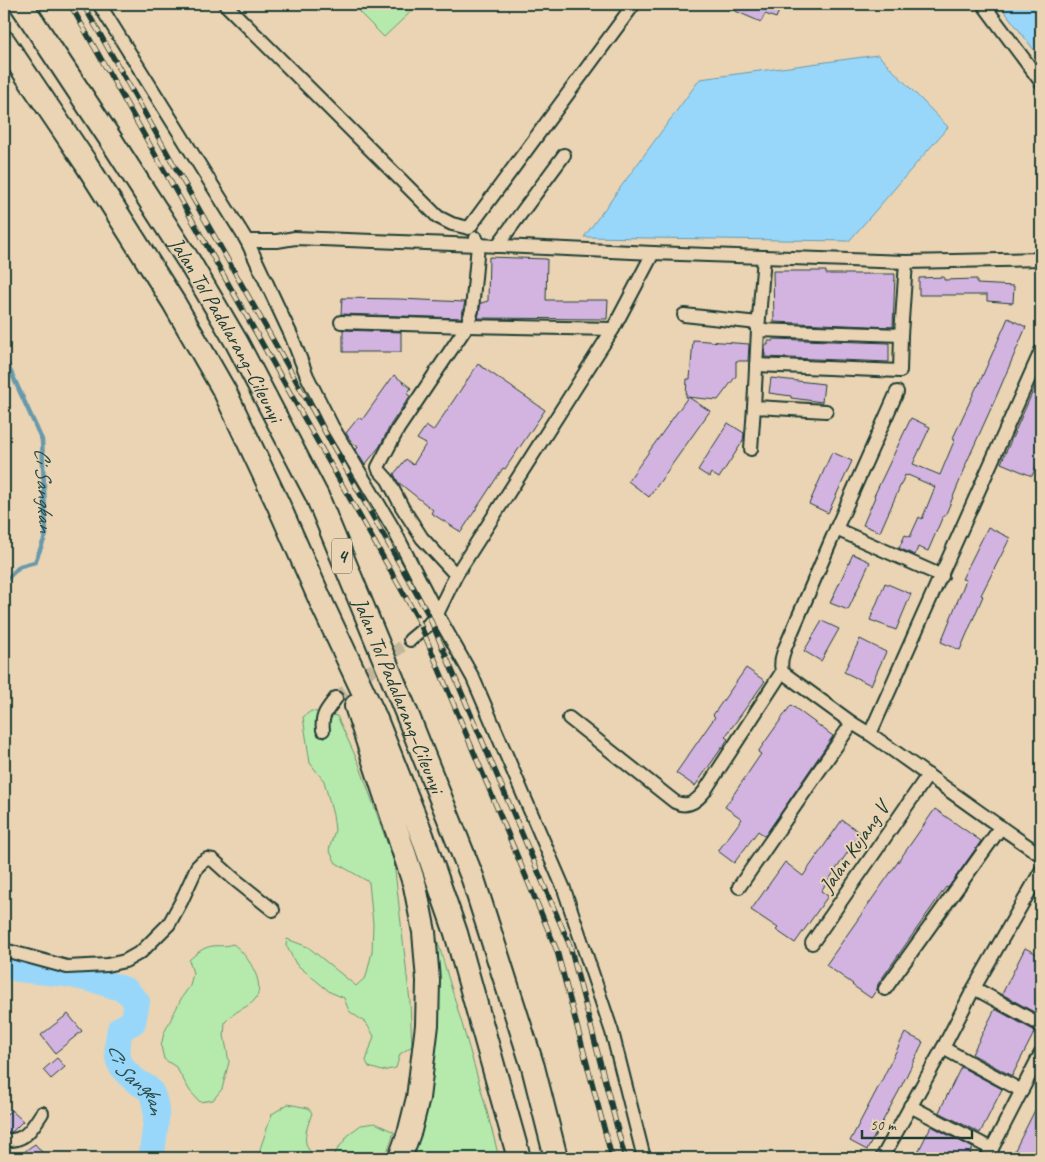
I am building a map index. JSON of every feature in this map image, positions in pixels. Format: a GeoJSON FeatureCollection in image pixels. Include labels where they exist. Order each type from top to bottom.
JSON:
{"type":"FeatureCollection","features":[{"type":"Feature","properties":{"kind":"highway","name":"Jalan Tol Padalarang–Cileunyi"},"geometry":{"type":"LineString","coordinates":[[21,4],[190,263],[237,344],[317,496],[410,719],[473,879],[533,1066],[556,1158]]}},
{"type":"Feature","properties":{"kind":"highway","name":"Jalan Tol Padalarang–Cileunyi"},"geometry":{"type":"LineString","coordinates":[[4,42],[96,179],[174,303],[225,392],[278,504],[375,717],[422,835],[456,933],[519,1158]]}},
{"type":"Feature","properties":{"kind":"highway"},"geometry":{"type":"LineString","coordinates":[[323,606],[415,886],[424,932],[428,981],[428,1025],[418,1098],[410,1130],[400,1158]]}},
{"type":"Feature","properties":{"kind":"street"},"geometry":{"type":"LineString","coordinates":[[100,4],[248,241],[291,335],[307,376],[328,418],[393,528],[437,614],[473,678],[564,890],[612,1032],[644,1158]]}},
{"type":"Feature","properties":{"kind":"street"},"geometry":{"type":"LineString","coordinates":[[225,4],[438,217],[452,224],[469,228],[475,235],[478,245],[472,310],[467,326],[398,429],[378,467],[388,480],[402,507],[422,538],[456,575]]}},
{"type":"Feature","properties":{"kind":"street"},"geometry":{"type":"LineString","coordinates":[[469,228],[634,4]]}},
{"type":"Feature","properties":{"kind":"street"},"geometry":{"type":"LineString","coordinates":[[983,4],[1041,82]]}},
{"type":"Feature","properties":{"kind":"street"},"geometry":{"type":"LineString","coordinates":[[497,246],[564,155]]}},
{"type":"Feature","properties":{"kind":"street"},"geometry":{"type":"LineString","coordinates":[[248,241],[277,241],[295,238],[653,254],[906,262],[1041,259]]}},
{"type":"Feature","properties":{"kind":"street"},"geometry":{"type":"LineString","coordinates":[[410,640],[428,625],[437,614],[456,575],[613,329],[653,254]]}},
{"type":"Feature","properties":{"kind":"street"},"geometry":{"type":"LineString","coordinates":[[751,449],[764,257]]}},
{"type":"Feature","properties":{"kind":"street"},"geometry":{"type":"LineString","coordinates":[[756,365],[900,372],[906,262]]}},
{"type":"Feature","properties":{"kind":"street"},"geometry":{"type":"LineString","coordinates":[[684,315],[758,327],[901,335]]}},
{"type":"Feature","properties":{"kind":"street"},"geometry":{"type":"LineString","coordinates":[[341,322],[613,329]]}},
{"type":"Feature","properties":{"kind":"street"},"geometry":{"type":"LineString","coordinates":[[870,734],[1041,351]]}},
{"type":"Feature","properties":{"kind":"street"},"geometry":{"type":"LineString","coordinates":[[569,718],[678,804],[688,805],[697,801],[782,672],[780,660],[897,392]]}},
{"type":"Feature","properties":{"kind":"street"},"geometry":{"type":"LineString","coordinates":[[754,407],[826,412]]}},
{"type":"Feature","properties":{"kind":"street"},"geometry":{"type":"LineString","coordinates":[[836,529],[942,576]]}},
{"type":"Feature","properties":{"kind":"street"},"geometry":{"type":"LineString","coordinates":[[782,672],[1000,828],[1041,855]]}},
{"type":"Feature","properties":{"kind":"street"},"geometry":{"type":"LineString","coordinates":[[323,730],[324,713],[336,698]]}},
{"type":"Feature","properties":{"kind":"street"},"geometry":{"type":"LineString","coordinates":[[739,887],[852,723]]}},
{"type":"Feature","properties":{"kind":"street","name":"Jalan Kujang V"},"geometry":{"type":"LineString","coordinates":[[812,943],[928,775]]}},
{"type":"Feature","properties":{"kind":"street"},"geometry":{"type":"LineString","coordinates":[[885,989],[1000,828]]}},
{"type":"Feature","properties":{"kind":"street"},"geometry":{"type":"LineString","coordinates":[[4,952],[8,951],[67,967],[107,966],[126,961],[141,952],[169,924],[198,867],[207,859],[213,860],[273,910]]}},
{"type":"Feature","properties":{"kind":"street"},"geometry":{"type":"LineString","coordinates":[[882,1158],[974,988],[1041,871]]}},
{"type":"Feature","properties":{"kind":"street"},"geometry":{"type":"LineString","coordinates":[[974,988],[1041,1025]]}},
{"type":"Feature","properties":{"kind":"street"},"geometry":{"type":"LineString","coordinates":[[943,1048],[1022,1091]]}},
{"type":"Feature","properties":{"kind":"street"},"geometry":{"type":"LineString","coordinates":[[910,1106],[989,1154],[1041,1053]]}},
{"type":"Feature","properties":{"kind":"street"},"geometry":{"type":"LineString","coordinates":[[4,1140],[14,1141],[22,1138],[30,1131],[42,1113]]}},
{"type":"Feature","properties":{"kind":"green space"},"geometry":{"type":"Polygon","coordinates":[[[351,4],[419,4],[384,37],[351,4]]]}},
{"type":"Feature","properties":{"kind":"green space"},"geometry":{"type":"Polygon","coordinates":[[[311,711],[337,716],[359,764],[394,862],[410,1002],[412,1046],[400,1054],[396,1068],[382,1071],[369,1067],[366,1061],[374,1036],[366,1023],[349,1011],[344,998],[330,992],[296,964],[286,945],[287,939],[308,947],[356,986],[366,977],[372,952],[373,924],[369,882],[336,863],[329,850],[335,830],[333,815],[324,781],[310,763],[303,717],[311,711]]]}},
{"type":"Feature","properties":{"kind":"green space"},"geometry":{"type":"Polygon","coordinates":[[[434,938],[437,939],[499,1158],[414,1158],[428,1106],[435,1042],[434,938]]]}},
{"type":"Feature","properties":{"kind":"green space"},"geometry":{"type":"Polygon","coordinates":[[[233,944],[253,968],[257,976],[258,991],[256,998],[251,1003],[225,1022],[224,1035],[229,1062],[222,1089],[213,1100],[200,1102],[190,1091],[176,1067],[164,1059],[161,1046],[164,1033],[182,997],[190,986],[193,973],[189,960],[206,948],[233,944]]]}},
{"type":"Feature","properties":{"kind":"green space"},"geometry":{"type":"Polygon","coordinates":[[[288,1104],[308,1108],[312,1113],[306,1132],[306,1143],[311,1153],[317,1158],[262,1158],[260,1149],[272,1114],[288,1104]]]}},
{"type":"Feature","properties":{"kind":"green space"},"geometry":{"type":"Polygon","coordinates":[[[375,1123],[394,1132],[385,1158],[331,1158],[350,1133],[361,1125],[375,1123]]]}},
{"type":"Feature","properties":{"kind":"water"},"geometry":{"type":"Polygon","coordinates":[[[999,4],[1041,4],[1041,59],[999,4]]]}},
{"type":"Feature","properties":{"kind":"water"},"geometry":{"type":"Polygon","coordinates":[[[878,55],[948,127],[849,241],[584,237],[700,79],[878,55]]]}},
{"type":"Feature","properties":{"kind":"building"},"geometry":{"type":"Polygon","coordinates":[[[719,4],[782,4],[776,18],[765,14],[761,22],[719,4]]]}},
{"type":"Feature","properties":{"kind":"building"},"geometry":{"type":"Polygon","coordinates":[[[489,257],[547,259],[546,300],[608,300],[607,319],[478,318],[481,303],[488,301],[489,257]]]}},
{"type":"Feature","properties":{"kind":"building"},"geometry":{"type":"Polygon","coordinates":[[[773,271],[826,271],[826,274],[895,274],[893,327],[774,322],[773,271]]]}},
{"type":"Feature","properties":{"kind":"building"},"geometry":{"type":"Polygon","coordinates":[[[944,277],[944,280],[977,279],[977,284],[1014,286],[1013,303],[987,301],[987,295],[919,295],[919,278],[944,277]]]}},
{"type":"Feature","properties":{"kind":"building"},"geometry":{"type":"Polygon","coordinates":[[[342,298],[465,302],[461,318],[341,314],[342,298]]]}},
{"type":"Feature","properties":{"kind":"building"},"geometry":{"type":"Polygon","coordinates":[[[1008,318],[1026,327],[945,516],[943,516],[928,551],[918,547],[915,555],[899,548],[905,535],[910,537],[919,517],[922,519],[935,487],[905,475],[880,532],[863,525],[874,496],[911,418],[930,427],[913,464],[940,475],[955,439],[953,438],[1008,318]]]}},
{"type":"Feature","properties":{"kind":"building"},"geometry":{"type":"Polygon","coordinates":[[[343,330],[401,332],[401,352],[343,352],[343,330]]]}},
{"type":"Feature","properties":{"kind":"building"},"geometry":{"type":"Polygon","coordinates":[[[773,339],[889,343],[889,362],[765,357],[765,345],[768,345],[768,341],[773,341],[773,339]]]}},
{"type":"Feature","properties":{"kind":"building"},"geometry":{"type":"Polygon","coordinates":[[[693,340],[749,344],[748,361],[736,361],[736,376],[718,400],[686,397],[687,379],[690,379],[693,340]]]}},
{"type":"Feature","properties":{"kind":"building"},"geometry":{"type":"Polygon","coordinates":[[[478,364],[545,410],[505,469],[503,468],[461,532],[431,513],[433,510],[398,482],[394,474],[406,459],[413,465],[426,444],[417,439],[426,426],[433,431],[478,364]]]}},
{"type":"Feature","properties":{"kind":"building"},"geometry":{"type":"Polygon","coordinates":[[[1041,373],[1041,455],[1032,476],[1001,463],[1041,373]]]}},
{"type":"Feature","properties":{"kind":"building"},"geometry":{"type":"Polygon","coordinates":[[[394,375],[411,388],[407,394],[410,396],[391,424],[380,446],[365,465],[356,450],[358,447],[346,433],[359,417],[362,420],[394,375]]]}},
{"type":"Feature","properties":{"kind":"building"},"geometry":{"type":"Polygon","coordinates":[[[771,378],[824,384],[822,402],[769,393],[771,378]]]}},
{"type":"Feature","properties":{"kind":"building"},"geometry":{"type":"Polygon","coordinates":[[[688,397],[710,411],[649,497],[628,481],[688,397]]]}},
{"type":"Feature","properties":{"kind":"building"},"geometry":{"type":"Polygon","coordinates":[[[728,423],[744,433],[743,441],[719,478],[711,473],[709,477],[698,470],[728,423]]]}},
{"type":"Feature","properties":{"kind":"building"},"geometry":{"type":"Polygon","coordinates":[[[832,452],[852,461],[828,513],[809,504],[832,452]]]}},
{"type":"Feature","properties":{"kind":"building"},"geometry":{"type":"Polygon","coordinates":[[[988,527],[1010,538],[981,595],[983,596],[960,650],[941,642],[966,580],[962,579],[988,527]]]}},
{"type":"Feature","properties":{"kind":"building"},"geometry":{"type":"Polygon","coordinates":[[[853,554],[870,562],[848,610],[830,603],[853,554]]]}},
{"type":"Feature","properties":{"kind":"building"},"geometry":{"type":"Polygon","coordinates":[[[885,583],[911,594],[896,630],[870,620],[885,583]]]}},
{"type":"Feature","properties":{"kind":"building"},"geometry":{"type":"Polygon","coordinates":[[[822,621],[839,629],[821,661],[804,651],[822,621]]]}},
{"type":"Feature","properties":{"kind":"building"},"geometry":{"type":"Polygon","coordinates":[[[860,639],[886,652],[871,685],[844,672],[860,639]]]}},
{"type":"Feature","properties":{"kind":"building"},"geometry":{"type":"Polygon","coordinates":[[[746,668],[765,681],[725,737],[728,739],[695,786],[676,773],[746,668]]]}},
{"type":"Feature","properties":{"kind":"building"},"geometry":{"type":"Polygon","coordinates":[[[791,705],[833,736],[765,836],[758,831],[734,863],[718,851],[742,819],[725,807],[761,754],[758,752],[791,705]]]}},
{"type":"Feature","properties":{"kind":"building"},"geometry":{"type":"Polygon","coordinates":[[[935,809],[981,841],[948,888],[946,887],[878,984],[871,998],[826,965],[935,809]]]}},
{"type":"Feature","properties":{"kind":"building"},"geometry":{"type":"Polygon","coordinates":[[[842,820],[861,833],[821,891],[828,896],[795,943],[776,930],[778,928],[751,910],[785,862],[803,876],[842,820]]]}},
{"type":"Feature","properties":{"kind":"building"},"geometry":{"type":"Polygon","coordinates":[[[1025,948],[1041,956],[1041,1016],[1002,994],[1025,948]]]}},
{"type":"Feature","properties":{"kind":"building"},"geometry":{"type":"Polygon","coordinates":[[[995,1009],[1035,1031],[1012,1076],[972,1054],[995,1009]]]}},
{"type":"Feature","properties":{"kind":"building"},"geometry":{"type":"Polygon","coordinates":[[[68,1014],[82,1031],[55,1053],[41,1035],[68,1014]]]}},
{"type":"Feature","properties":{"kind":"building"},"geometry":{"type":"Polygon","coordinates":[[[905,1033],[923,1042],[867,1150],[850,1141],[905,1033]]]}},
{"type":"Feature","properties":{"kind":"building"},"geometry":{"type":"Polygon","coordinates":[[[57,1058],[65,1067],[51,1079],[43,1070],[57,1058]]]}},
{"type":"Feature","properties":{"kind":"building"},"geometry":{"type":"Polygon","coordinates":[[[961,1067],[1002,1089],[980,1133],[939,1112],[961,1067]]]}},
{"type":"Feature","properties":{"kind":"building"},"geometry":{"type":"Polygon","coordinates":[[[1041,1098],[1041,1138],[1031,1158],[1011,1158],[1041,1098]]]}},
{"type":"Feature","properties":{"kind":"building"},"geometry":{"type":"Polygon","coordinates":[[[11,1110],[23,1121],[12,1132],[4,1132],[4,1117],[11,1110]]]}},
{"type":"Feature","properties":{"kind":"building"},"geometry":{"type":"Polygon","coordinates":[[[931,1126],[973,1148],[968,1158],[915,1158],[931,1126]]]}},
{"type":"Feature","properties":{"kind":"building"},"geometry":{"type":"Polygon","coordinates":[[[35,1144],[47,1158],[17,1158],[29,1148],[35,1144]]]}},
{"type":"Feature","properties":{"kind":"waterway","name":"Ci Sangkan"},"geometry":{"type":"LineString","coordinates":[[4,357],[42,440],[46,535],[35,562],[20,566],[4,582]]}},
{"type":"Feature","properties":{"kind":"waterway","name":"Ci Sangkan"},"geometry":{"type":"LineString","coordinates":[[4,962],[18,969],[66,974],[95,980],[126,990],[137,1002],[133,1022],[120,1029],[117,1053],[121,1066],[131,1077],[149,1089],[154,1100],[156,1125],[152,1158]]}},
{"type":"Feature","properties":{"kind":"tunnel"},"geometry":{"type":"LineString","coordinates":[[336,698],[410,640]]}},
{"type":"Feature","properties":{"kind":"railway"},"geometry":{"type":"LineString","coordinates":[[70,4],[418,619],[557,951],[612,1158]]}},
{"type":"Feature","properties":{"kind":"railway"},"geometry":{"type":"LineString","coordinates":[[83,4],[428,614],[570,946],[625,1158]]}}]}
